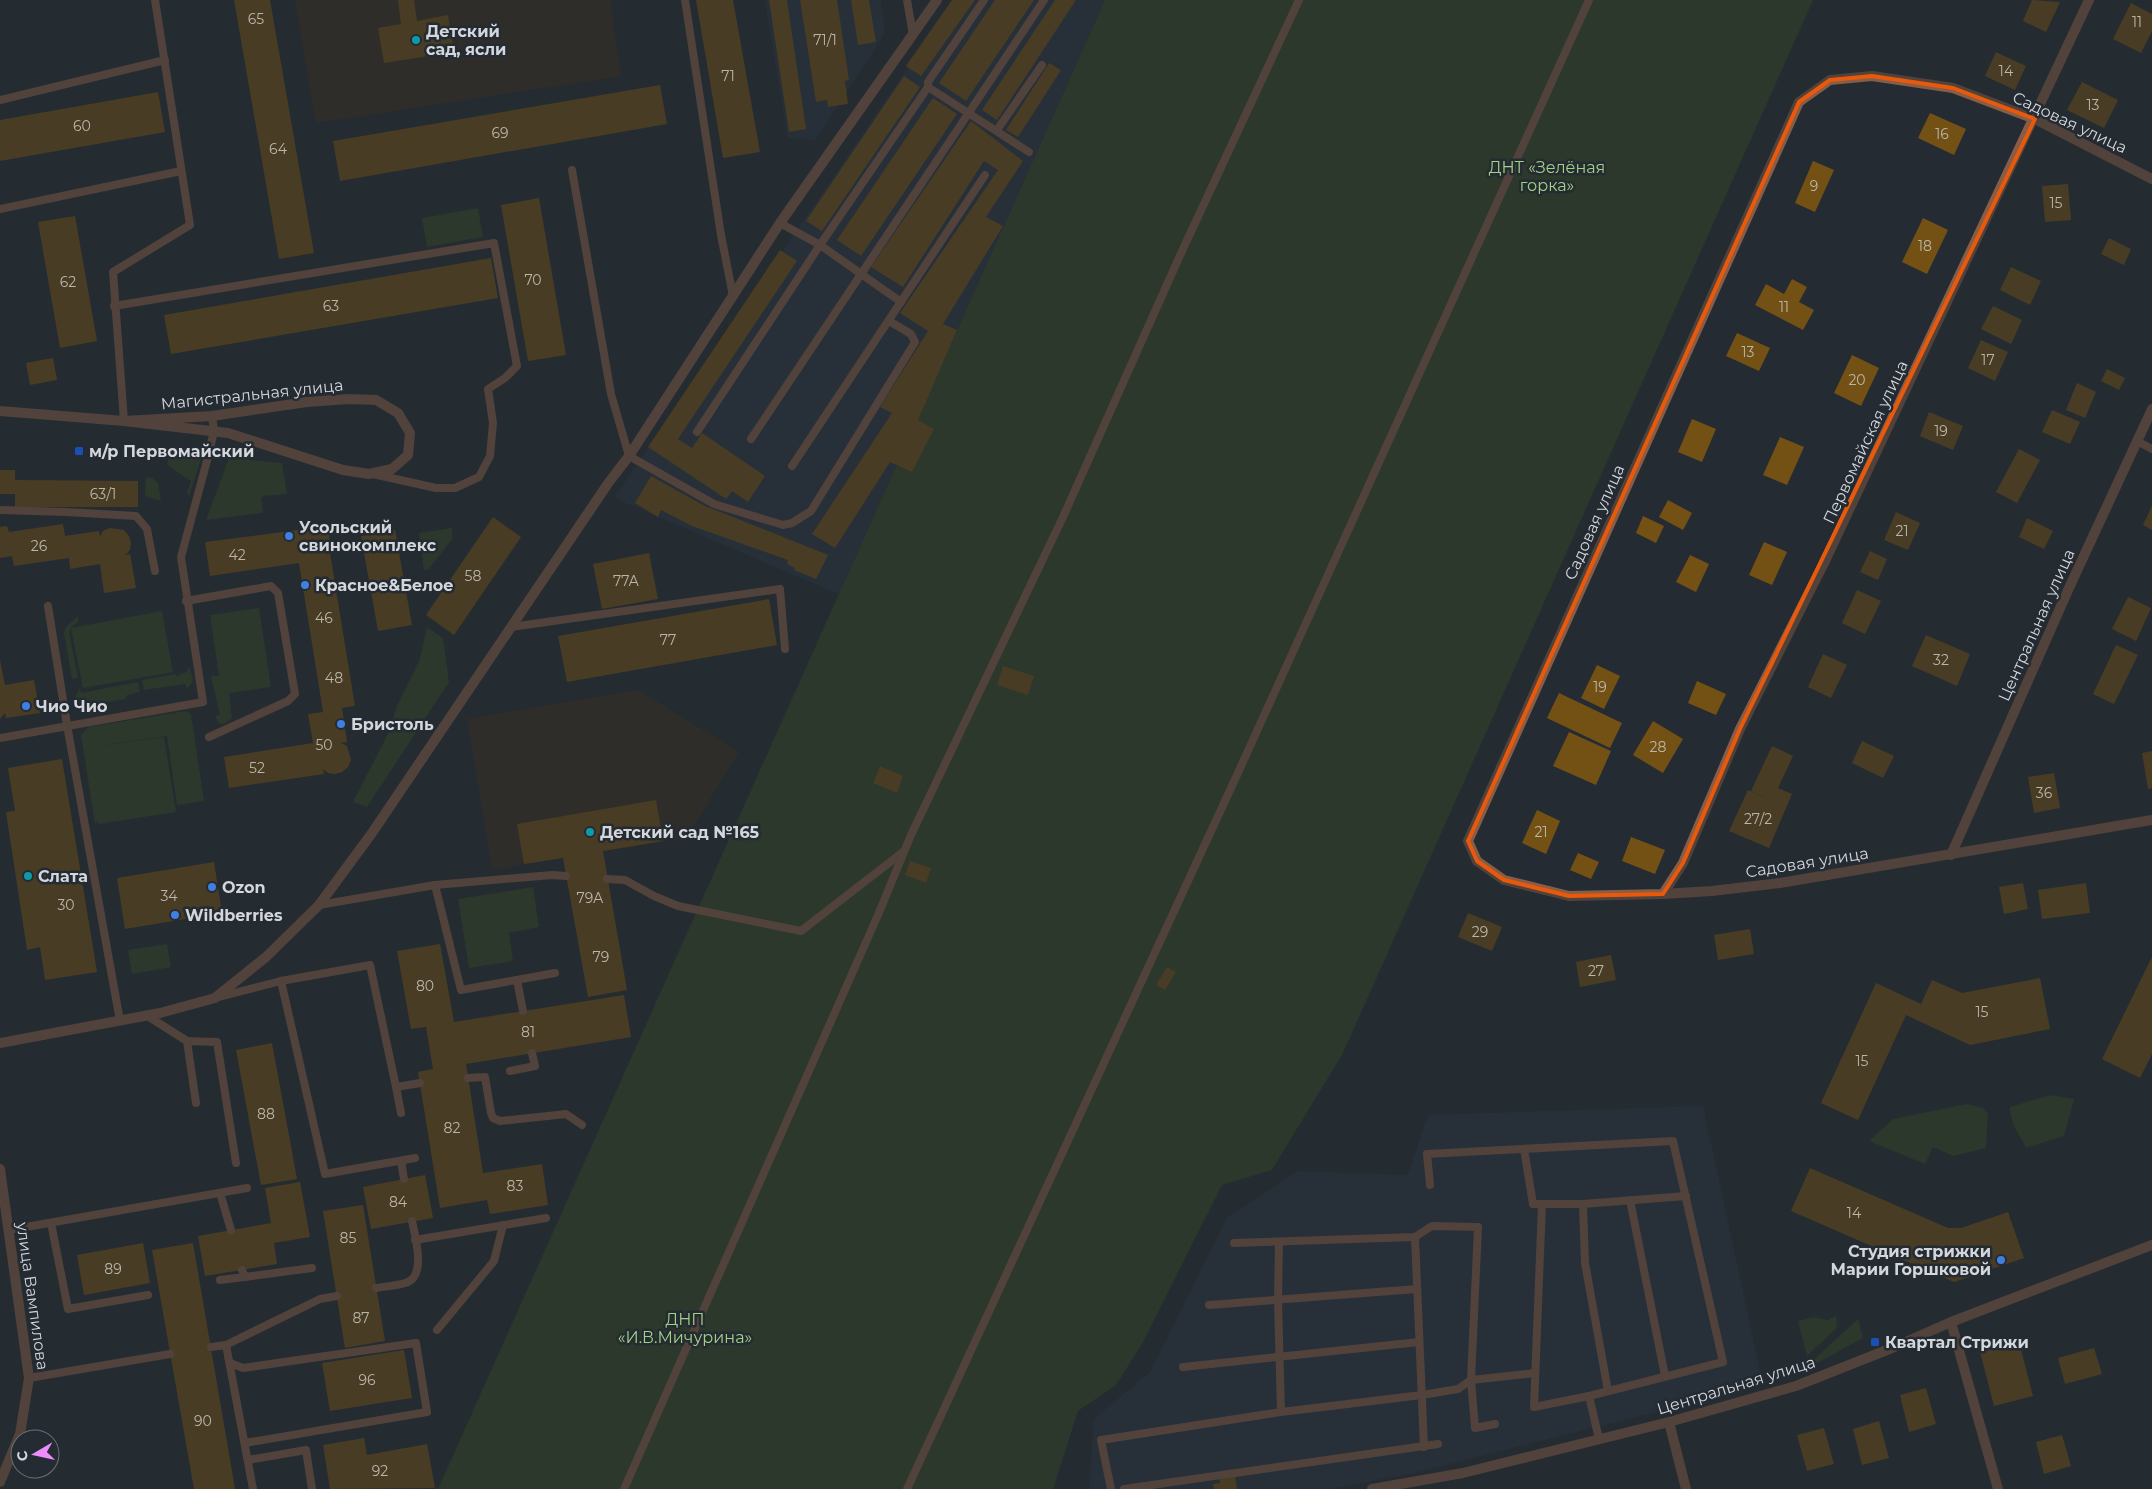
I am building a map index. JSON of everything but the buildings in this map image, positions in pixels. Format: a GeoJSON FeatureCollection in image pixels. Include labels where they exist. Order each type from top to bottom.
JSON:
{"type":"FeatureCollection","features":[{"type":"Feature","properties":{"kind":"street"},"geometry":{"type":"LineString","coordinates":[[0,1043],[120,1021],[215,998],[266,957],[319,905],[372,833],[629,456],[780,222],[937,0]]}},
{"type":"Feature","properties":{"kind":"street","name":"Первомайская улица"},"geometry":{"type":"LineString","coordinates":[[1663,894],[1683,863],[1740,729],[1825,562],[2035,119],[2089,0]]}},
{"type":"Feature","properties":{"kind":"street","name":"Садовая улица"},"geometry":{"type":"LineString","coordinates":[[2152,179],[2035,119],[1954,88],[1872,76],[1830,80],[1799,102],[1468,840],[1478,861],[1504,880],[1569,896],[1663,894],[1712,891],[1780,883],[2152,820]]}},
{"type":"Feature","properties":{"kind":"street","name":"Магистральная улица"},"geometry":{"type":"LineString","coordinates":[[0,411],[124,421],[228,433],[343,470],[369,474],[392,469],[408,455],[410,434],[398,413],[376,400],[349,399],[308,402],[212,416],[124,421]]}},
{"type":"Feature","properties":{"kind":"street","name":"Центральная улица"},"geometry":{"type":"LineString","coordinates":[[1951,855],[2069,588],[2152,409]]}},
{"type":"Feature","properties":{"kind":"street","name":"улица Вампилова"},"geometry":{"type":"LineString","coordinates":[[0,1169],[29,1378],[20,1434],[0,1482]]}},
{"type":"Feature","properties":{"kind":"street","name":"Центральная улица"},"geometry":{"type":"LineString","coordinates":[[1372,1489],[1463,1472],[1669,1422],[1796,1386],[1892,1348],[1951,1322],[2152,1245]]}},
{"type":"Feature","properties":{"kind":"street"},"geometry":{"type":"LineString","coordinates":[[1951,1322],[1998,1489]]}},
{"type":"Feature","properties":{"kind":"street"},"geometry":{"type":"LineString","coordinates":[[1669,1422],[1686,1489]]}},
{"type":"Feature","properties":{"kind":"lane"},"geometry":{"type":"LineString","coordinates":[[124,421],[114,306],[113,272],[190,225],[154,0]]}},
{"type":"Feature","properties":{"kind":"lane"},"geometry":{"type":"LineString","coordinates":[[685,0],[721,235],[733,296]]}},
{"type":"Feature","properties":{"kind":"lane"},"geometry":{"type":"LineString","coordinates":[[907,0],[913,35]]}},
{"type":"Feature","properties":{"kind":"lane"},"geometry":{"type":"LineString","coordinates":[[697,432],[984,0]]}},
{"type":"Feature","properties":{"kind":"lane"},"geometry":{"type":"LineString","coordinates":[[751,439],[1044,0]]}},
{"type":"Feature","properties":{"kind":"lane"},"geometry":{"type":"LineString","coordinates":[[624,1489],[874,924],[904,851],[1063,518],[1182,251],[1299,0]]}},
{"type":"Feature","properties":{"kind":"lane"},"geometry":{"type":"LineString","coordinates":[[907,1489],[1237,775],[1589,0]]}},
{"type":"Feature","properties":{"kind":"lane"},"geometry":{"type":"LineString","coordinates":[[0,100],[165,60]]}},
{"type":"Feature","properties":{"kind":"lane"},"geometry":{"type":"LineString","coordinates":[[997,130],[1042,65]]}},
{"type":"Feature","properties":{"kind":"lane"},"geometry":{"type":"LineString","coordinates":[[928,87],[1029,152]]}},
{"type":"Feature","properties":{"kind":"lane"},"geometry":{"type":"LineString","coordinates":[[572,170],[611,394],[629,456],[714,504],[783,525],[792,523],[811,512],[915,342],[911,334],[890,321]]}},
{"type":"Feature","properties":{"kind":"lane"},"geometry":{"type":"LineString","coordinates":[[0,209],[182,171]]}},
{"type":"Feature","properties":{"kind":"lane"},"geometry":{"type":"LineString","coordinates":[[792,466],[985,176]]}},
{"type":"Feature","properties":{"kind":"lane"},"geometry":{"type":"LineString","coordinates":[[780,222],[820,245],[901,302]]}},
{"type":"Feature","properties":{"kind":"lane"},"geometry":{"type":"LineString","coordinates":[[114,306],[494,243],[517,366],[488,389],[493,424],[490,456],[479,477],[455,488],[436,488],[369,474]]}},
{"type":"Feature","properties":{"kind":"lane"},"geometry":{"type":"LineString","coordinates":[[0,738],[203,702],[186,601],[181,557],[214,431],[212,416]]}},
{"type":"Feature","properties":{"kind":"lane"},"geometry":{"type":"LineString","coordinates":[[2137,441],[2152,449]]}},
{"type":"Feature","properties":{"kind":"lane"},"geometry":{"type":"LineString","coordinates":[[0,510],[136,516],[147,529],[155,571]]}},
{"type":"Feature","properties":{"kind":"lane"},"geometry":{"type":"LineString","coordinates":[[186,601],[271,586],[278,593],[294,694],[288,701],[209,737]]}},
{"type":"Feature","properties":{"kind":"lane"},"geometry":{"type":"LineString","coordinates":[[511,627],[780,589],[785,649]]}},
{"type":"Feature","properties":{"kind":"lane"},"geometry":{"type":"LineString","coordinates":[[48,606],[67,725],[120,1021]]}},
{"type":"Feature","properties":{"kind":"lane"},"geometry":{"type":"LineString","coordinates":[[607,879],[625,880],[654,896],[678,906],[801,931],[904,851]]}},
{"type":"Feature","properties":{"kind":"lane"},"geometry":{"type":"LineString","coordinates":[[319,905],[435,884],[552,875],[566,876]]}},
{"type":"Feature","properties":{"kind":"lane"},"geometry":{"type":"LineString","coordinates":[[435,884],[461,990],[555,973]]}},
{"type":"Feature","properties":{"kind":"lane"},"geometry":{"type":"LineString","coordinates":[[215,998],[281,981],[370,965],[401,1113]]}},
{"type":"Feature","properties":{"kind":"lane"},"geometry":{"type":"LineString","coordinates":[[517,980],[523,1011]]}},
{"type":"Feature","properties":{"kind":"lane"},"geometry":{"type":"LineString","coordinates":[[281,981],[325,1174],[415,1158]]}},
{"type":"Feature","properties":{"kind":"lane"},"geometry":{"type":"LineString","coordinates":[[146,1015],[187,1041],[217,1042],[236,1163]]}},
{"type":"Feature","properties":{"kind":"lane"},"geometry":{"type":"LineString","coordinates":[[187,1041],[196,1103]]}},
{"type":"Feature","properties":{"kind":"lane"},"geometry":{"type":"LineString","coordinates":[[510,1071],[535,1066],[532,1053]]}},
{"type":"Feature","properties":{"kind":"lane"},"geometry":{"type":"LineString","coordinates":[[468,1078],[485,1077],[491,1113],[493,1118],[500,1121],[566,1114],[582,1124]]}},
{"type":"Feature","properties":{"kind":"lane"},"geometry":{"type":"LineString","coordinates":[[396,1087],[420,1083]]}},
{"type":"Feature","properties":{"kind":"lane"},"geometry":{"type":"LineString","coordinates":[[1430,1185],[1427,1154],[1673,1142],[1723,1362],[1589,1396],[1534,1407],[1542,1204]]}},
{"type":"Feature","properties":{"kind":"lane"},"geometry":{"type":"LineString","coordinates":[[1524,1150],[1532,1204],[1583,1204],[1686,1196]]}},
{"type":"Feature","properties":{"kind":"lane"},"geometry":{"type":"LineString","coordinates":[[401,1161],[404,1179]]}},
{"type":"Feature","properties":{"kind":"lane"},"geometry":{"type":"LineString","coordinates":[[9,1230],[247,1188]]}},
{"type":"Feature","properties":{"kind":"lane"},"geometry":{"type":"LineString","coordinates":[[220,1193],[231,1230]]}},
{"type":"Feature","properties":{"kind":"lane"},"geometry":{"type":"LineString","coordinates":[[1630,1200],[1665,1376]]}},
{"type":"Feature","properties":{"kind":"lane"},"geometry":{"type":"LineString","coordinates":[[1583,1204],[1585,1263],[1608,1391]]}},
{"type":"Feature","properties":{"kind":"lane"},"geometry":{"type":"LineString","coordinates":[[415,1240],[546,1218]]}},
{"type":"Feature","properties":{"kind":"lane"},"geometry":{"type":"LineString","coordinates":[[376,1288],[409,1282],[416,1276],[418,1268],[412,1221]]}},
{"type":"Feature","properties":{"kind":"lane"},"geometry":{"type":"LineString","coordinates":[[52,1223],[68,1310],[148,1296]]}},
{"type":"Feature","properties":{"kind":"lane"},"geometry":{"type":"LineString","coordinates":[[437,1330],[494,1261],[504,1225]]}},
{"type":"Feature","properties":{"kind":"lane"},"geometry":{"type":"LineString","coordinates":[[1234,1243],[1415,1237],[1432,1226],[1478,1227],[1471,1380],[1475,1428],[1495,1424]]}},
{"type":"Feature","properties":{"kind":"lane"},"geometry":{"type":"LineString","coordinates":[[1415,1237],[1424,1447]]}},
{"type":"Feature","properties":{"kind":"lane"},"geometry":{"type":"LineString","coordinates":[[1279,1242],[1278,1300],[1281,1412]]}},
{"type":"Feature","properties":{"kind":"lane"},"geometry":{"type":"LineString","coordinates":[[220,1280],[244,1273],[312,1268]]}},
{"type":"Feature","properties":{"kind":"lane"},"geometry":{"type":"LineString","coordinates":[[1209,1305],[1418,1289]]}},
{"type":"Feature","properties":{"kind":"lane"},"geometry":{"type":"LineString","coordinates":[[211,1347],[226,1345],[320,1299],[337,1296]]}},
{"type":"Feature","properties":{"kind":"lane"},"geometry":{"type":"LineString","coordinates":[[1183,1367],[1420,1342]]}},
{"type":"Feature","properties":{"kind":"lane"},"geometry":{"type":"LineString","coordinates":[[230,1363],[243,1368],[416,1343],[427,1412],[245,1443]]}},
{"type":"Feature","properties":{"kind":"lane"},"geometry":{"type":"LineString","coordinates":[[226,1345],[253,1489]]}},
{"type":"Feature","properties":{"kind":"lane"},"geometry":{"type":"LineString","coordinates":[[29,1378],[170,1354]]}},
{"type":"Feature","properties":{"kind":"lane"},"geometry":{"type":"LineString","coordinates":[[1111,1489],[1101,1440],[1281,1412],[1422,1395],[1458,1389],[1471,1380],[1535,1373]]}},
{"type":"Feature","properties":{"kind":"lane"},"geometry":{"type":"LineString","coordinates":[[1589,1396],[1599,1439]]}},
{"type":"Feature","properties":{"kind":"lane"},"geometry":{"type":"LineString","coordinates":[[1124,1489],[1438,1444]]}},
{"type":"Feature","properties":{"kind":"lane"},"geometry":{"type":"LineString","coordinates":[[248,1460],[306,1450],[312,1489]]}},
{"type":"Feature","properties":{"kind":"highlighted area"},"geometry":{"type":"Polygon","coordinates":[[[1872,76],[1953,88],[2035,119],[1740,729],[1683,863],[1663,894],[1569,896],[1504,880],[1477,861],[1468,841],[1799,102],[1830,80],[1872,76]]]}},
{"type":"Feature","properties":{"kind":"shaded area"},"geometry":{"type":"Polygon","coordinates":[[[295,0],[610,0],[621,76],[316,123],[295,0]]]}},
{"type":"Feature","properties":{"kind":"shaded area"},"geometry":{"type":"Polygon","coordinates":[[[765,0],[881,0],[885,33],[815,140],[788,138],[765,0]]]}},
{"type":"Feature","properties":{"kind":"shaded area"},"geometry":{"type":"Polygon","coordinates":[[[954,0],[1105,0],[839,594],[614,498],[954,0]]]}},
{"type":"Feature","properties":{"kind":"shaded area"},"geometry":{"type":"Polygon","coordinates":[[[638,690],[739,752],[686,838],[492,870],[467,719],[638,690]]]}},
{"type":"Feature","properties":{"kind":"shaded area"},"geometry":{"type":"Polygon","coordinates":[[[1703,1106],[1763,1385],[1410,1474],[1329,1489],[1089,1489],[1094,1419],[1151,1371],[1227,1218],[1298,1171],[1408,1175],[1428,1115],[1703,1106]]]}},
{"type":"Feature","properties":{"kind":"green space"},"geometry":{"type":"Polygon","coordinates":[[[1105,0],[1813,0],[1343,1053],[1272,1170],[1222,1185],[1142,1344],[1116,1385],[1078,1411],[1053,1489],[438,1489],[1105,0]]]}},
{"type":"Feature","properties":{"kind":"green space"},"geometry":{"type":"Polygon","coordinates":[[[478,208],[483,237],[427,247],[422,218],[478,208]]]}},
{"type":"Feature","properties":{"kind":"green space"},"geometry":{"type":"Polygon","coordinates":[[[173,449],[201,459],[189,496],[187,493],[191,481],[167,465],[170,451],[173,449]]]}},
{"type":"Feature","properties":{"kind":"green space"},"geometry":{"type":"Polygon","coordinates":[[[229,458],[282,463],[287,494],[264,496],[261,498],[263,513],[206,520],[229,458]]]}},
{"type":"Feature","properties":{"kind":"green space"},"geometry":{"type":"Polygon","coordinates":[[[146,477],[152,478],[158,483],[161,501],[145,496],[146,477]]]}},
{"type":"Feature","properties":{"kind":"green space"},"geometry":{"type":"Polygon","coordinates":[[[452,528],[452,539],[429,569],[424,570],[419,533],[452,528]]]}},
{"type":"Feature","properties":{"kind":"green space"},"geometry":{"type":"Polygon","coordinates":[[[259,608],[271,687],[229,693],[232,718],[224,724],[219,724],[215,716],[220,715],[211,676],[219,676],[210,615],[259,608]]]}},
{"type":"Feature","properties":{"kind":"green space"},"geometry":{"type":"Polygon","coordinates":[[[162,611],[173,672],[83,688],[71,628],[162,611]]]}},
{"type":"Feature","properties":{"kind":"green space"},"geometry":{"type":"Polygon","coordinates":[[[78,616],[78,622],[71,627],[69,632],[78,678],[72,679],[64,633],[66,627],[78,616]]]}},
{"type":"Feature","properties":{"kind":"green space"},"geometry":{"type":"Polygon","coordinates":[[[427,627],[443,638],[449,682],[367,807],[353,802],[390,730],[396,708],[420,659],[427,627]]]}},
{"type":"Feature","properties":{"kind":"green space"},"geometry":{"type":"Polygon","coordinates":[[[188,667],[190,668],[193,681],[187,689],[185,684],[144,690],[142,680],[176,674],[176,676],[179,676],[179,674],[187,672],[188,667]]]}},
{"type":"Feature","properties":{"kind":"green space"},"geometry":{"type":"Polygon","coordinates":[[[138,682],[140,692],[127,695],[125,699],[76,707],[75,698],[80,687],[81,693],[138,682]]]}},
{"type":"Feature","properties":{"kind":"green space"},"geometry":{"type":"Polygon","coordinates":[[[186,711],[191,714],[204,801],[177,805],[167,736],[89,747],[164,737],[176,812],[98,824],[97,821],[95,824],[81,735],[89,727],[186,711]]]}},
{"type":"Feature","properties":{"kind":"green space"},"geometry":{"type":"Polygon","coordinates":[[[533,887],[539,927],[509,933],[513,961],[469,968],[458,899],[533,887]]]}},
{"type":"Feature","properties":{"kind":"green space"},"geometry":{"type":"Polygon","coordinates":[[[167,944],[171,967],[132,974],[128,950],[167,944]]]}},
{"type":"Feature","properties":{"kind":"green space"},"geometry":{"type":"Polygon","coordinates":[[[2050,1095],[2074,1099],[2064,1136],[2026,1148],[2013,1123],[2010,1107],[2050,1095]]]}},
{"type":"Feature","properties":{"kind":"green space"},"geometry":{"type":"Polygon","coordinates":[[[1967,1104],[1983,1108],[1988,1114],[1986,1148],[1953,1156],[1933,1147],[1925,1164],[1869,1141],[1893,1119],[1967,1104]]]}},
{"type":"Feature","properties":{"kind":"green space"},"geometry":{"type":"Polygon","coordinates":[[[1836,1316],[1837,1328],[1807,1356],[1798,1321],[1813,1317],[1828,1320],[1836,1316]]]}},
{"type":"Feature","properties":{"kind":"green space"},"geometry":{"type":"Polygon","coordinates":[[[1858,1319],[1863,1338],[1810,1367],[1809,1364],[1858,1319]]]}},
{"type":"Feature","properties":{"kind":"place","name":"Детский сад, ясли"},"geometry":{"type":"Point","coordinates":[416,40]}},
{"type":"Feature","properties":{"kind":"place","name":"м/р Первомайский"},"geometry":{"type":"Point","coordinates":[79,451]}},
{"type":"Feature","properties":{"kind":"place","name":"Усольский свинокомплекс"},"geometry":{"type":"Point","coordinates":[289,536]}},
{"type":"Feature","properties":{"kind":"place","name":"Красное&Белое"},"geometry":{"type":"Point","coordinates":[305,585]}},
{"type":"Feature","properties":{"kind":"place","name":"Чио Чио"},"geometry":{"type":"Point","coordinates":[26,706]}},
{"type":"Feature","properties":{"kind":"place","name":"Бристоль"},"geometry":{"type":"Point","coordinates":[341,724]}},
{"type":"Feature","properties":{"kind":"place","name":"Детский сад №165"},"geometry":{"type":"Point","coordinates":[590,832]}},
{"type":"Feature","properties":{"kind":"place","name":"Слата"},"geometry":{"type":"Point","coordinates":[28,876]}},
{"type":"Feature","properties":{"kind":"place","name":"Ozon"},"geometry":{"type":"Point","coordinates":[212,887]}},
{"type":"Feature","properties":{"kind":"place","name":"Wildberries"},"geometry":{"type":"Point","coordinates":[175,915]}},
{"type":"Feature","properties":{"kind":"place","name":"Студия стрижки Марии Горшковой"},"geometry":{"type":"Point","coordinates":[2001,1260]}},
{"type":"Feature","properties":{"kind":"place","name":"Квартал Стрижи"},"geometry":{"type":"Point","coordinates":[1875,1342]}},
{"type":"Feature","properties":{"kind":"park label","name":"ДНТ «Зелёная горка»"},"geometry":{"type":"Point","coordinates":[1547,176]}},
{"type":"Feature","properties":{"kind":"park label","name":"ДНП «И.В.Мичурина»"},"geometry":{"type":"Point","coordinates":[685,1328]}}]}
